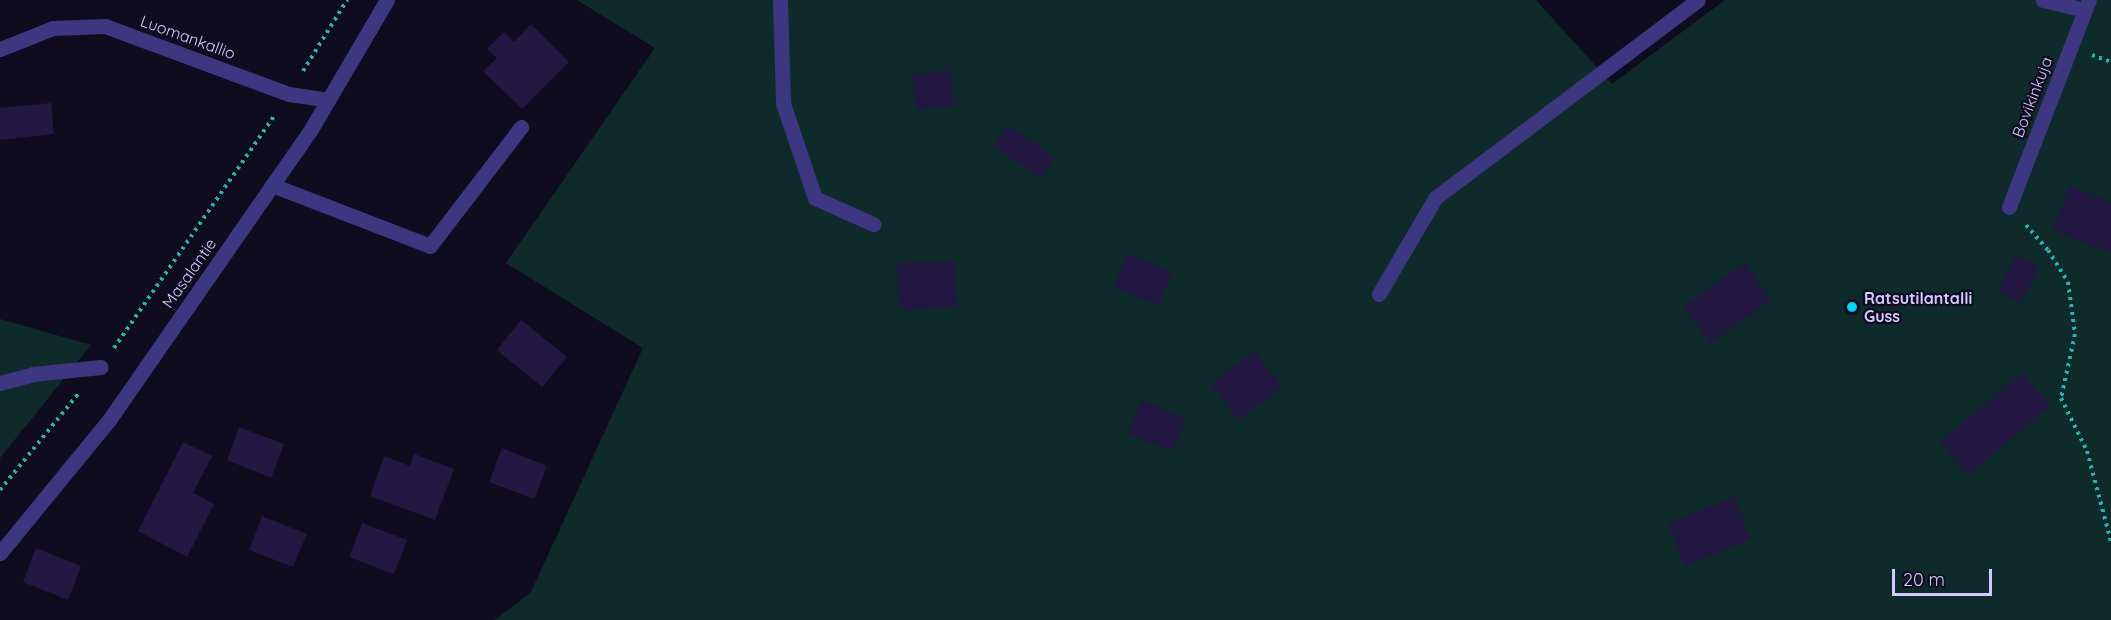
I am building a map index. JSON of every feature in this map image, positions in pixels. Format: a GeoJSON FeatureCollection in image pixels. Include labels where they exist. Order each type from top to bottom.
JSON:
{"type":"FeatureCollection","features":[{"type":"Feature","properties":{"kind":"street","name":"Masalantie"},"geometry":{"type":"LineString","coordinates":[[0,553],[109,420],[329,100],[387,0]]}},
{"type":"Feature","properties":{"kind":"street"},"geometry":{"type":"LineString","coordinates":[[780,0],[783,103],[815,198],[873,224]]}},
{"type":"Feature","properties":{"kind":"street"},"geometry":{"type":"LineString","coordinates":[[1379,294],[1435,198],[1698,0]]}},
{"type":"Feature","properties":{"kind":"street"},"geometry":{"type":"LineString","coordinates":[[2043,0],[2087,5]]}},
{"type":"Feature","properties":{"kind":"street","name":"Bovikinkuja"},"geometry":{"type":"LineString","coordinates":[[2009,207],[2087,5]]}},
{"type":"Feature","properties":{"kind":"street","name":"Luomankallio"},"geometry":{"type":"LineString","coordinates":[[0,49],[53,28],[105,26],[289,94],[329,100]]}},
{"type":"Feature","properties":{"kind":"street"},"geometry":{"type":"LineString","coordinates":[[272,185],[430,246],[521,127]]}},
{"type":"Feature","properties":{"kind":"street"},"geometry":{"type":"LineString","coordinates":[[0,383],[33,374],[101,366]]}},
{"type":"Feature","properties":{"kind":"path"},"geometry":{"type":"LineString","coordinates":[[0,490],[101,366],[289,94],[347,0]]}},
{"type":"Feature","properties":{"kind":"path"},"geometry":{"type":"LineString","coordinates":[[2009,207],[2048,250],[2068,282],[2075,334],[2061,398],[2087,451],[2111,542]]}},
{"type":"Feature","properties":{"kind":"green space"},"geometry":{"type":"Polygon","coordinates":[[[577,0],[1536,0],[1612,84],[1725,0],[2111,0],[2111,620],[495,620],[531,592],[643,348],[506,263],[655,48],[577,0]]]}},
{"type":"Feature","properties":{"kind":"green space"},"geometry":{"type":"Polygon","coordinates":[[[0,319],[91,345],[0,458],[0,319]]]}},
{"type":"Feature","properties":{"kind":"building"},"geometry":{"type":"Polygon","coordinates":[[[531,24],[569,62],[522,109],[483,71],[497,58],[487,49],[504,32],[514,42],[531,24]]]}},
{"type":"Feature","properties":{"kind":"building"},"geometry":{"type":"Polygon","coordinates":[[[950,70],[954,106],[916,110],[912,75],[950,70]]]}},
{"type":"Feature","properties":{"kind":"building"},"geometry":{"type":"Polygon","coordinates":[[[51,103],[54,134],[0,140],[0,108],[51,103]]]}},
{"type":"Feature","properties":{"kind":"building"},"geometry":{"type":"Polygon","coordinates":[[[1008,125],[1055,158],[1041,178],[993,146],[1008,125]]]}},
{"type":"Feature","properties":{"kind":"building"},"geometry":{"type":"Polygon","coordinates":[[[2070,186],[2111,202],[2111,253],[2052,230],[2070,186]]]}},
{"type":"Feature","properties":{"kind":"building"},"geometry":{"type":"Polygon","coordinates":[[[1127,254],[1172,271],[1159,305],[1114,288],[1127,254]]]}},
{"type":"Feature","properties":{"kind":"building"},"geometry":{"type":"Polygon","coordinates":[[[2017,255],[2039,267],[2021,303],[1997,291],[2017,255]]]}},
{"type":"Feature","properties":{"kind":"building"},"geometry":{"type":"Polygon","coordinates":[[[955,261],[957,307],[899,310],[897,263],[955,261]]]}},
{"type":"Feature","properties":{"kind":"building"},"geometry":{"type":"Polygon","coordinates":[[[1745,263],[1771,300],[1710,343],[1684,306],[1745,263]]]}},
{"type":"Feature","properties":{"kind":"building"},"geometry":{"type":"Polygon","coordinates":[[[521,320],[567,357],[542,387],[497,350],[521,320]]]}},
{"type":"Feature","properties":{"kind":"building"},"geometry":{"type":"Polygon","coordinates":[[[1254,351],[1282,387],[1239,420],[1211,384],[1254,351]]]}},
{"type":"Feature","properties":{"kind":"building"},"geometry":{"type":"Polygon","coordinates":[[[2022,373],[2050,406],[1968,475],[1940,442],[2022,373]]]}},
{"type":"Feature","properties":{"kind":"building"},"geometry":{"type":"Polygon","coordinates":[[[1141,400],[1186,418],[1173,451],[1128,434],[1141,400]]]}},
{"type":"Feature","properties":{"kind":"building"},"geometry":{"type":"Polygon","coordinates":[[[239,427],[284,444],[271,478],[227,460],[239,427]]]}},
{"type":"Feature","properties":{"kind":"building"},"geometry":{"type":"Polygon","coordinates":[[[183,442],[212,456],[193,493],[214,504],[187,557],[138,531],[183,442]]]}},
{"type":"Feature","properties":{"kind":"building"},"geometry":{"type":"Polygon","coordinates":[[[502,448],[547,466],[534,499],[489,482],[502,448]]]}},
{"type":"Feature","properties":{"kind":"building"},"geometry":{"type":"Polygon","coordinates":[[[414,454],[454,469],[435,520],[370,496],[384,456],[410,466],[414,454]]]}},
{"type":"Feature","properties":{"kind":"building"},"geometry":{"type":"Polygon","coordinates":[[[1734,497],[1751,539],[1685,566],[1668,523],[1734,497]]]}},
{"type":"Feature","properties":{"kind":"building"},"geometry":{"type":"Polygon","coordinates":[[[262,516],[307,534],[293,567],[249,550],[262,516]]]}},
{"type":"Feature","properties":{"kind":"building"},"geometry":{"type":"Polygon","coordinates":[[[362,523],[407,540],[394,574],[349,557],[362,523]]]}},
{"type":"Feature","properties":{"kind":"building"},"geometry":{"type":"Polygon","coordinates":[[[36,548],[81,566],[68,600],[23,582],[36,548]]]}},
{"type":"Feature","properties":{"kind":"place","name":"Ratsutilantalli Guss"},"geometry":{"type":"Point","coordinates":[1852,307]}}]}
